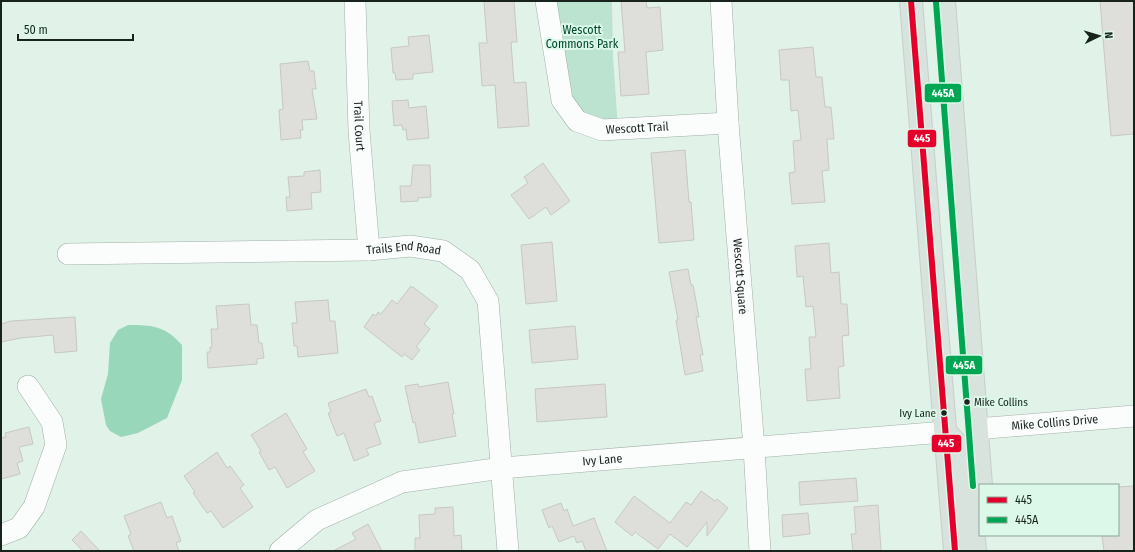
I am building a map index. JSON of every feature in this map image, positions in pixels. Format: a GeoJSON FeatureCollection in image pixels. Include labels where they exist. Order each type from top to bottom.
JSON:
{"type":"FeatureCollection","features":[{"type":"Feature","properties":{"kind":"main road"},"geometry":{"type":"LineString","coordinates":[[911,1],[944,432],[955,551]]}},
{"type":"Feature","properties":{"kind":"main road"},"geometry":{"type":"LineString","coordinates":[[944,1],[981,484]]}},
{"type":"Feature","properties":{"kind":"main road"},"geometry":{"type":"LineString","coordinates":[[922,130],[937,196],[951,355],[956,394],[976,429]]}},
{"type":"Feature","properties":{"kind":"main road"},"geometry":{"type":"LineString","coordinates":[[944,432],[956,443],[962,458],[970,506],[975,551]]}},
{"type":"Feature","properties":{"kind":"main road"},"geometry":{"type":"LineString","coordinates":[[985,536],[986,551]]}},
{"type":"Feature","properties":{"kind":"street","name":"Trail Court"},"geometry":{"type":"LineString","coordinates":[[355,1],[359,131],[369,250]]}},
{"type":"Feature","properties":{"kind":"street","name":"Wescott Trail"},"geometry":{"type":"LineString","coordinates":[[546,1],[562,100],[577,120],[602,130],[728,123]]}},
{"type":"Feature","properties":{"kind":"street","name":"Wescott Square"},"geometry":{"type":"LineString","coordinates":[[721,1],[728,123],[754,448],[760,551]]}},
{"type":"Feature","properties":{"kind":"street","name":"Trails End Road"},"geometry":{"type":"LineString","coordinates":[[68,254],[369,250],[410,246],[443,251],[470,270],[488,301],[508,551]]}},
{"type":"Feature","properties":{"kind":"street"},"geometry":{"type":"LineString","coordinates":[[1,535],[19,528],[34,507],[56,446],[52,422],[28,386]]}},
{"type":"Feature","properties":{"kind":"street","name":"Mike Collins Drive"},"geometry":{"type":"LineString","coordinates":[[976,429],[1134,416]]}},
{"type":"Feature","properties":{"kind":"street","name":"Ivy Lane"},"geometry":{"type":"LineString","coordinates":[[280,551],[316,520],[402,482],[502,468],[944,432]]}},
{"type":"Feature","properties":{"kind":"green space","name":"Wescott Commons Park"},"geometry":{"type":"Polygon","coordinates":[[[546,1],[612,1],[613,57],[618,129],[577,121],[546,1]]]}},
{"type":"Feature","properties":{"kind":"shaded area"},"geometry":{"type":"Polygon","coordinates":[[[128,325],[145,325],[164,330],[182,345],[182,380],[167,418],[138,433],[121,437],[110,431],[106,425],[101,399],[108,374],[110,343],[118,330],[128,325]]]}},
{"type":"Feature","properties":{"kind":"building"},"geometry":{"type":"Polygon","coordinates":[[[484,1],[514,1],[517,42],[511,42],[514,83],[526,82],[529,126],[498,128],[495,85],[482,86],[479,43],[487,43],[484,1]]]}},
{"type":"Feature","properties":{"kind":"building"},"geometry":{"type":"Polygon","coordinates":[[[621,1],[646,1],[647,8],[660,7],[663,50],[646,52],[649,94],[621,96],[618,52],[625,52],[621,1]]]}},
{"type":"Feature","properties":{"kind":"building"},"geometry":{"type":"Polygon","coordinates":[[[1100,1],[1134,1],[1134,134],[1111,136],[1100,1]]]}},
{"type":"Feature","properties":{"kind":"building"},"geometry":{"type":"Polygon","coordinates":[[[429,35],[433,72],[413,74],[413,79],[396,80],[395,73],[393,73],[391,48],[409,46],[408,37],[429,35]]]}},
{"type":"Feature","properties":{"kind":"building"},"geometry":{"type":"Polygon","coordinates":[[[813,47],[816,77],[822,77],[825,107],[831,107],[834,139],[827,139],[829,170],[822,171],[825,202],[792,204],[789,173],[795,172],[793,141],[801,140],[798,110],[791,111],[789,80],[781,80],[779,50],[813,47]]]}},
{"type":"Feature","properties":{"kind":"building"},"geometry":{"type":"Polygon","coordinates":[[[308,61],[310,71],[314,71],[316,89],[312,89],[317,119],[302,120],[303,130],[300,130],[301,138],[281,140],[279,110],[283,109],[280,64],[308,61]]]}},
{"type":"Feature","properties":{"kind":"building"},"geometry":{"type":"Polygon","coordinates":[[[408,100],[409,108],[426,106],[429,138],[407,140],[406,129],[403,130],[402,125],[394,126],[392,101],[408,100]]]}},
{"type":"Feature","properties":{"kind":"building"},"geometry":{"type":"Polygon","coordinates":[[[685,150],[694,240],[659,243],[651,153],[685,150]]]}},
{"type":"Feature","properties":{"kind":"building"},"geometry":{"type":"Polygon","coordinates":[[[543,163],[570,201],[551,215],[546,207],[529,219],[511,195],[528,183],[524,177],[543,163]]]}},
{"type":"Feature","properties":{"kind":"building"},"geometry":{"type":"Polygon","coordinates":[[[413,165],[430,165],[431,197],[418,198],[418,201],[401,202],[400,186],[411,186],[413,165]]]}},
{"type":"Feature","properties":{"kind":"building"},"geometry":{"type":"Polygon","coordinates":[[[320,170],[321,192],[311,193],[312,209],[287,211],[286,197],[290,197],[288,177],[304,176],[304,172],[320,170]]]}},
{"type":"Feature","properties":{"kind":"building"},"geometry":{"type":"Polygon","coordinates":[[[552,242],[557,301],[526,304],[521,245],[552,242]]]}},
{"type":"Feature","properties":{"kind":"building"},"geometry":{"type":"Polygon","coordinates":[[[829,243],[831,273],[839,272],[841,304],[847,304],[849,335],[842,336],[844,366],[838,367],[840,398],[807,401],[805,369],[811,369],[809,337],[816,337],[813,306],[806,307],[803,276],[797,277],[795,246],[829,243]]]}},
{"type":"Feature","properties":{"kind":"building"},"geometry":{"type":"Polygon","coordinates":[[[688,269],[691,285],[693,285],[699,317],[696,317],[703,355],[700,355],[703,371],[685,375],[676,320],[678,320],[669,272],[688,269]]]}},
{"type":"Feature","properties":{"kind":"building"},"geometry":{"type":"Polygon","coordinates":[[[411,286],[438,306],[424,324],[430,329],[416,347],[420,350],[412,360],[404,354],[402,357],[364,327],[373,314],[376,316],[378,312],[381,314],[392,300],[397,304],[411,286]]]}},
{"type":"Feature","properties":{"kind":"building"},"geometry":{"type":"Polygon","coordinates":[[[328,300],[330,321],[335,321],[338,353],[298,357],[297,346],[294,346],[292,323],[297,323],[295,302],[328,300]]]}},
{"type":"Feature","properties":{"kind":"building"},"geometry":{"type":"Polygon","coordinates":[[[249,304],[251,325],[257,325],[259,343],[262,343],[264,358],[257,359],[257,364],[208,368],[207,352],[210,352],[210,347],[212,347],[211,329],[218,329],[216,306],[249,304]]]}},
{"type":"Feature","properties":{"kind":"building"},"geometry":{"type":"Polygon","coordinates":[[[75,317],[77,351],[55,353],[53,335],[21,338],[1,342],[1,324],[11,321],[75,317]]]}},
{"type":"Feature","properties":{"kind":"building"},"geometry":{"type":"Polygon","coordinates":[[[575,326],[578,359],[532,363],[529,330],[575,326]]]}},
{"type":"Feature","properties":{"kind":"building"},"geometry":{"type":"Polygon","coordinates":[[[448,382],[454,414],[452,414],[456,436],[419,443],[405,386],[418,384],[419,387],[448,382]]]}},
{"type":"Feature","properties":{"kind":"building"},"geometry":{"type":"Polygon","coordinates":[[[605,384],[607,417],[537,422],[535,389],[605,384]]]}},
{"type":"Feature","properties":{"kind":"building"},"geometry":{"type":"Polygon","coordinates":[[[366,389],[369,397],[372,396],[381,421],[374,423],[381,444],[366,449],[369,455],[354,461],[344,433],[337,436],[328,413],[331,412],[328,403],[366,389]]]}},
{"type":"Feature","properties":{"kind":"building"},"geometry":{"type":"Polygon","coordinates":[[[286,413],[307,449],[303,452],[315,471],[287,488],[275,467],[269,470],[259,452],[261,451],[251,435],[286,413]]]}},
{"type":"Feature","properties":{"kind":"building"},"geometry":{"type":"Polygon","coordinates":[[[29,427],[33,444],[19,447],[23,461],[17,463],[20,474],[1,479],[1,438],[6,437],[5,433],[29,427]]]}},
{"type":"Feature","properties":{"kind":"building"},"geometry":{"type":"Polygon","coordinates":[[[217,452],[227,468],[230,466],[244,485],[240,488],[253,507],[223,528],[211,511],[207,513],[193,493],[195,492],[184,476],[217,452]]]}},
{"type":"Feature","properties":{"kind":"building"},"geometry":{"type":"Polygon","coordinates":[[[856,478],[858,501],[800,505],[799,482],[856,478]]]}},
{"type":"Feature","properties":{"kind":"building"},"geometry":{"type":"Polygon","coordinates":[[[1134,486],[1134,551],[1104,551],[1102,536],[1119,536],[1119,487],[1134,486]]]}},
{"type":"Feature","properties":{"kind":"building"},"geometry":{"type":"Polygon","coordinates":[[[701,491],[715,501],[717,499],[728,508],[707,536],[707,522],[687,547],[670,534],[658,549],[635,532],[632,536],[615,522],[634,496],[670,523],[686,502],[691,505],[701,491]]]}},
{"type":"Feature","properties":{"kind":"building"},"geometry":{"type":"Polygon","coordinates":[[[161,502],[167,518],[172,516],[181,541],[176,543],[179,551],[134,551],[128,536],[131,534],[124,516],[161,502]]]}},
{"type":"Feature","properties":{"kind":"building"},"geometry":{"type":"Polygon","coordinates":[[[561,503],[564,511],[567,509],[573,526],[594,518],[607,551],[586,551],[582,541],[577,543],[574,536],[559,542],[552,526],[549,528],[542,510],[561,503]]]}},
{"type":"Feature","properties":{"kind":"building"},"geometry":{"type":"Polygon","coordinates":[[[878,505],[881,551],[853,551],[851,534],[856,534],[854,507],[878,505]]]}},
{"type":"Feature","properties":{"kind":"building"},"geometry":{"type":"Polygon","coordinates":[[[453,507],[454,536],[461,535],[462,551],[415,551],[415,538],[420,538],[419,515],[435,514],[435,508],[453,507]]]}},
{"type":"Feature","properties":{"kind":"building"},"geometry":{"type":"Polygon","coordinates":[[[808,513],[810,534],[783,537],[782,515],[808,513]]]}},
{"type":"Feature","properties":{"kind":"building"},"geometry":{"type":"Polygon","coordinates":[[[368,524],[382,551],[333,551],[356,539],[352,533],[368,524]]]}},
{"type":"Feature","properties":{"kind":"building"},"geometry":{"type":"Polygon","coordinates":[[[81,531],[100,551],[83,551],[72,540],[81,531]]]}},
{"type":"Feature","properties":{"kind":"transit line","name":"445"},"geometry":{"type":"LineString","coordinates":[[911,1],[955,551]]}},
{"type":"Feature","properties":{"kind":"transit line","name":"445A"},"geometry":{"type":"LineString","coordinates":[[936,2],[973,486]]}},
{"type":"Feature","properties":{"kind":"place","name":"Mike Collins"},"geometry":{"type":"Point","coordinates":[967,402]}},
{"type":"Feature","properties":{"kind":"place","name":"Ivy Lane"},"geometry":{"type":"Point","coordinates":[944,413]}}]}
